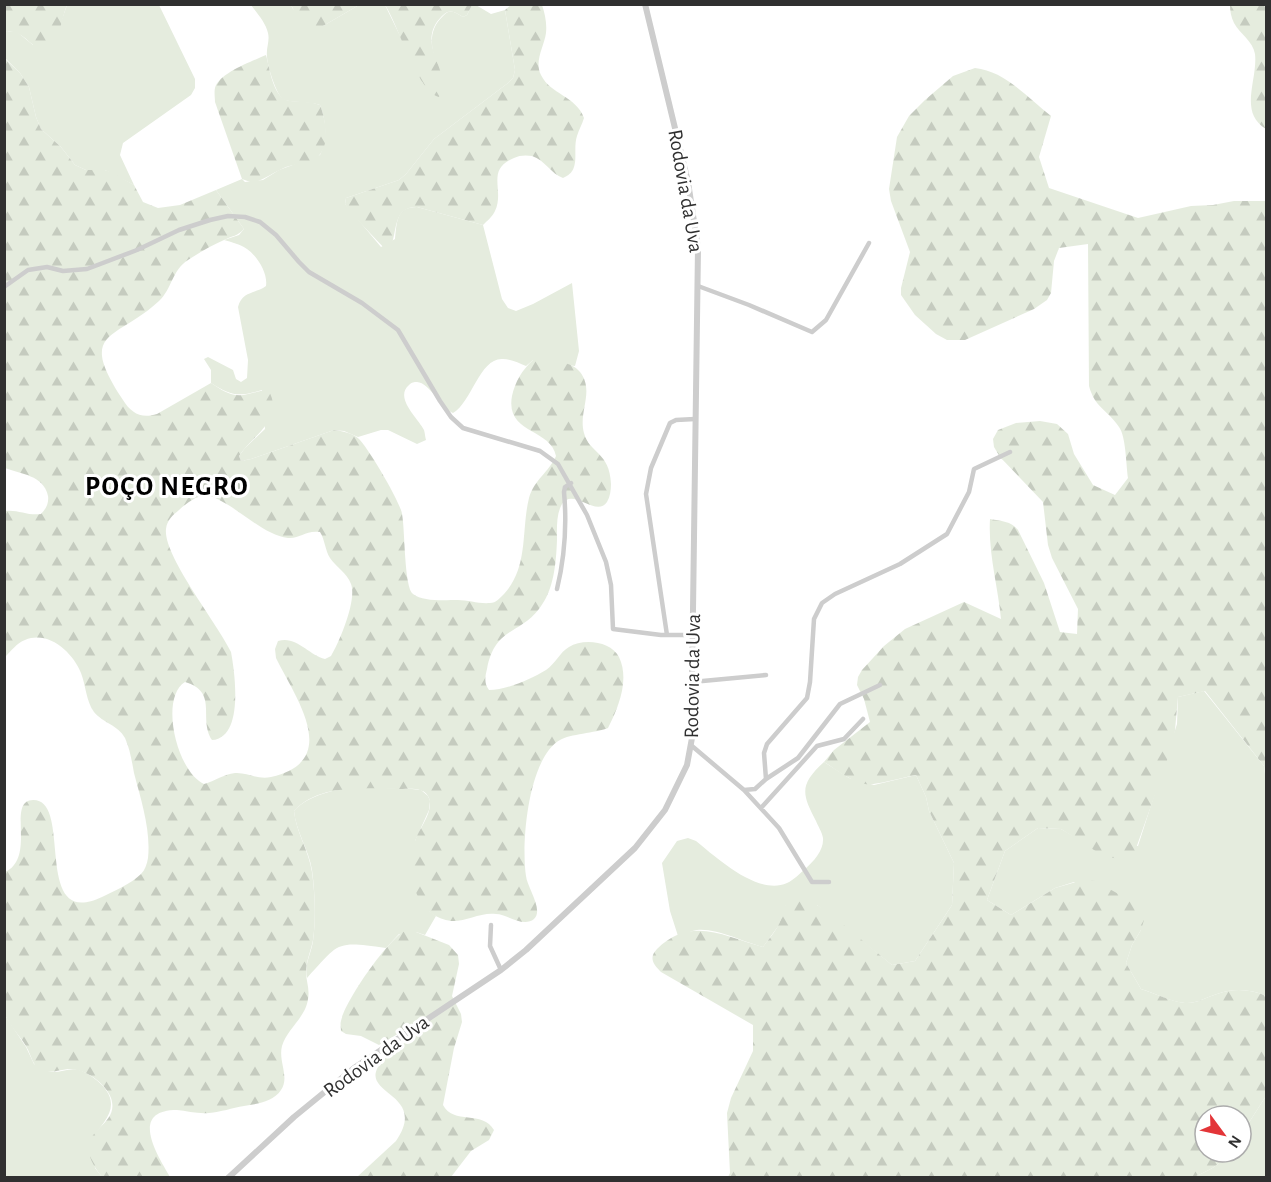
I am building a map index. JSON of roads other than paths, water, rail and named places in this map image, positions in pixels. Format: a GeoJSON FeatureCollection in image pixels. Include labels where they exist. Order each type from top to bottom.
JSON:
{"type":"FeatureCollection","features":[{"type":"Feature","properties":{"kind":"street","name":"Rodovia da Uva"},"geometry":{"type":"LineString","coordinates":[[228,1178],[294,1117],[354,1068],[501,970],[526,950],[645,837],[670,802],[682,778],[692,746],[694,727],[692,682],[697,238],[691,196],[645,4]]}},
{"type":"Feature","properties":{"kind":"street"},"geometry":{"type":"LineString","coordinates":[[4,287],[28,270],[37,267],[63,271],[87,268],[137,250],[179,230],[210,220],[228,216],[245,217],[260,222],[276,235],[309,272],[362,303],[398,330],[440,401],[451,417],[463,428],[540,451],[558,464],[571,483],[606,562],[611,585],[613,629],[668,635],[693,635]]}},
{"type":"Feature","properties":{"kind":"street"},"geometry":{"type":"LineString","coordinates":[[698,286],[812,332],[826,320],[869,243]]}},
{"type":"Feature","properties":{"kind":"street"},"geometry":{"type":"LineString","coordinates":[[668,635],[650,528],[646,486],[670,423],[676,420],[695,419]]}},
{"type":"Feature","properties":{"kind":"street"},"geometry":{"type":"LineString","coordinates":[[766,779],[764,753],[767,744],[807,698],[814,619],[822,603],[835,594],[900,564],[942,538],[951,527],[969,492],[974,469],[1010,452]]}},
{"type":"Feature","properties":{"kind":"street"},"geometry":{"type":"LineString","coordinates":[[557,589],[564,562],[566,528],[564,492],[565,487],[571,483]]}},
{"type":"Feature","properties":{"kind":"street"},"geometry":{"type":"LineString","coordinates":[[692,682],[766,675]]}},
{"type":"Feature","properties":{"kind":"street"},"geometry":{"type":"LineString","coordinates":[[744,790],[755,789],[798,758],[840,704],[880,685]]}},
{"type":"Feature","properties":{"kind":"street"},"geometry":{"type":"LineString","coordinates":[[761,808],[817,746],[844,739],[863,719]]}},
{"type":"Feature","properties":{"kind":"street"},"geometry":{"type":"LineString","coordinates":[[692,746],[744,790],[779,828],[812,882],[828,882]]}},
{"type":"Feature","properties":{"kind":"street"},"geometry":{"type":"LineString","coordinates":[[491,925],[490,946],[501,970]]}},
{"type":"Feature","properties":{"kind":"district","name":"POÇO NEGRO"},"geometry":{"type":"Point","coordinates":[167,486]}}]}
